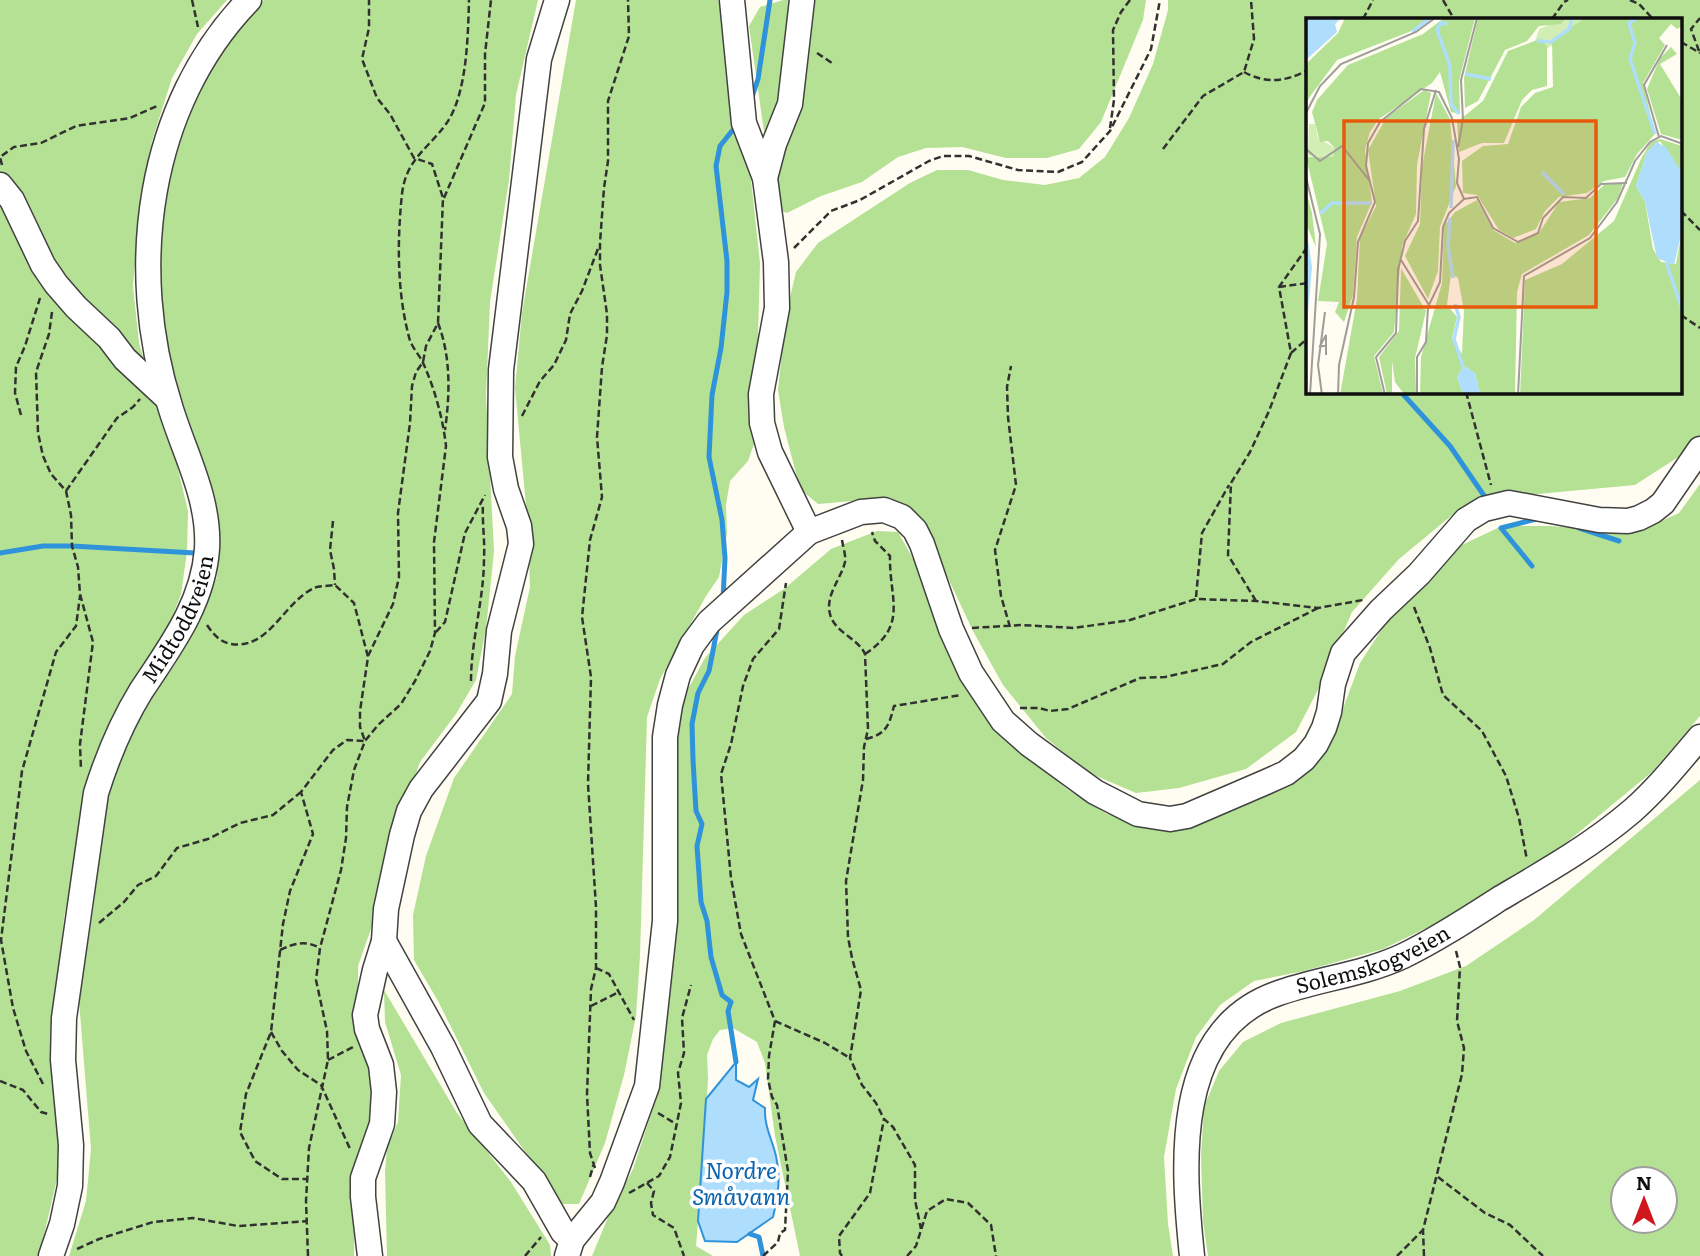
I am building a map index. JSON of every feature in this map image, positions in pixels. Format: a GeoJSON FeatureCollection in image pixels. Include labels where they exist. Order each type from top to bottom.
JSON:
{"type":"FeatureCollection","features":[{"type":"Feature","properties":{"kind":"street","name":"Midtoddveien"},"geometry":{"type":"LineString","coordinates":[[62,1253],[62,1224],[70,1186],[71,1145],[63,1060],[64,1018],[91,815],[103,771],[131,711],[182,630],[195,600],[206,550],[205,512],[160,391],[151,326],[148,276],[153,198],[164,150],[184,94],[206,54],[249,0]]}},
{"type":"Feature","properties":{"kind":"street"},"geometry":{"type":"LineString","coordinates":[[370,1256],[363,1178],[382,1124],[384,1106],[383,1075],[370,1039],[366,1009],[384,941],[386,909],[409,811],[421,789],[489,701],[495,674],[499,631],[521,544],[519,526],[506,489],[500,457],[501,370],[539,59],[557,0]]}},
{"type":"Feature","properties":{"kind":"street"},"geometry":{"type":"LineString","coordinates":[[732,0],[744,123],[765,178],[776,262],[777,308],[761,394],[762,423],[771,452],[808,535]]}},
{"type":"Feature","properties":{"kind":"street"},"geometry":{"type":"LineString","coordinates":[[765,178],[774,144],[790,104],[802,0]]}},
{"type":"Feature","properties":{"kind":"street"},"geometry":{"type":"LineString","coordinates":[[0,185],[12,200],[51,277],[76,307],[109,338],[125,359],[160,391]]}},
{"type":"Feature","properties":{"kind":"street"},"geometry":{"type":"LineString","coordinates":[[570,1248],[603,1202],[647,1086],[665,921],[665,737],[678,676],[692,645],[709,622],[808,535],[867,511],[894,513],[902,517],[915,530],[926,553],[951,629],[971,673],[1003,721],[1028,744],[1120,807],[1160,819],[1187,816],[1276,778],[1304,758],[1316,744],[1324,728],[1343,653],[1419,574],[1465,520],[1496,505],[1520,505],[1599,520],[1628,521],[1653,511],[1663,503],[1700,449]]}},
{"type":"Feature","properties":{"kind":"street","name":"Solemskogveien"},"geometry":{"type":"LineString","coordinates":[[1192,1256],[1186,1182],[1188,1128],[1199,1076],[1212,1047],[1223,1032],[1249,1008],[1274,994],[1384,964],[1402,956],[1582,849],[1624,818],[1656,789],[1700,737]]}},
{"type":"Feature","properties":{"kind":"street"},"geometry":{"type":"LineString","coordinates":[[384,941],[443,1047],[480,1124],[534,1181],[570,1248]]}},
{"type":"Feature","properties":{"kind":"path"},"geometry":{"type":"LineString","coordinates":[[308,1256],[306,1200],[309,1148],[328,1060],[327,1031],[316,980],[320,948],[341,870],[347,807],[354,770],[365,741],[401,704],[430,652],[435,634],[434,542],[449,400],[445,341],[438,323],[443,198],[432,164],[414,158],[390,114],[377,99],[362,59],[369,29],[369,0]]}},
{"type":"Feature","properties":{"kind":"path"},"geometry":{"type":"LineString","coordinates":[[445,431],[423,362],[409,340],[400,282],[402,191],[414,158],[447,123],[459,99],[469,0]]}},
{"type":"Feature","properties":{"kind":"path"},"geometry":{"type":"LineString","coordinates":[[443,198],[485,103],[485,54],[491,0]]}},
{"type":"Feature","properties":{"kind":"path"},"geometry":{"type":"LineString","coordinates":[[594,1163],[590,1153],[587,1094],[591,989],[597,968],[597,907],[588,784],[591,677],[582,617],[590,541],[602,497],[597,437],[607,335],[600,243],[608,161],[608,101],[629,36],[628,0]]}},
{"type":"Feature","properties":{"kind":"path"},"geometry":{"type":"LineString","coordinates":[[1110,131],[1114,100],[1114,30],[1121,12],[1130,0]]}},
{"type":"Feature","properties":{"kind":"path"},"geometry":{"type":"LineString","coordinates":[[776,262],[831,211],[859,200],[943,156],[969,156],[1018,170],[1058,172],[1082,162],[1110,131],[1151,49],[1160,0]]}},
{"type":"Feature","properties":{"kind":"path"},"geometry":{"type":"LineString","coordinates":[[1163,149],[1203,96],[1244,72],[1254,39],[1251,0]]}},
{"type":"Feature","properties":{"kind":"path"},"geometry":{"type":"LineString","coordinates":[[1364,18],[1373,0]]}},
{"type":"Feature","properties":{"kind":"path"},"geometry":{"type":"LineString","coordinates":[[1443,0],[1453,18]]}},
{"type":"Feature","properties":{"kind":"path"},"geometry":{"type":"LineString","coordinates":[[1553,18],[1568,0]]}},
{"type":"Feature","properties":{"kind":"path"},"geometry":{"type":"LineString","coordinates":[[1630,0],[1639,4],[1652,18]]}},
{"type":"Feature","properties":{"kind":"path"},"geometry":{"type":"LineString","coordinates":[[1699,52],[1691,29],[1700,18]]}},
{"type":"Feature","properties":{"kind":"path"},"geometry":{"type":"LineString","coordinates":[[1682,42],[1699,52]]}},
{"type":"Feature","properties":{"kind":"path"},"geometry":{"type":"LineString","coordinates":[[1244,72],[1257,79],[1273,82],[1306,71]]}},
{"type":"Feature","properties":{"kind":"path"},"geometry":{"type":"LineString","coordinates":[[0,157],[14,147],[41,143],[76,126],[131,118],[184,94]]}},
{"type":"Feature","properties":{"kind":"path"},"geometry":{"type":"LineString","coordinates":[[1682,212],[1700,230]]}},
{"type":"Feature","properties":{"kind":"path"},"geometry":{"type":"LineString","coordinates":[[517,425],[566,340],[570,314],[582,291],[600,243]]}},
{"type":"Feature","properties":{"kind":"path"},"geometry":{"type":"LineString","coordinates":[[1291,353],[1279,287],[1306,249]]}},
{"type":"Feature","properties":{"kind":"path"},"geometry":{"type":"LineString","coordinates":[[21,415],[15,393],[16,367],[39,306],[41,282],[51,277],[49,334],[36,372],[38,433],[43,456],[51,474],[66,491],[80,594],[93,642],[79,744],[81,769]]}},
{"type":"Feature","properties":{"kind":"path"},"geometry":{"type":"LineString","coordinates":[[1279,287],[1306,283]]}},
{"type":"Feature","properties":{"kind":"path"},"geometry":{"type":"LineString","coordinates":[[1682,316],[1700,328]]}},
{"type":"Feature","properties":{"kind":"path"},"geometry":{"type":"LineString","coordinates":[[365,741],[360,727],[360,711],[368,657],[393,604],[400,577],[398,513],[412,386],[416,372],[423,362],[426,346],[438,323]]}},
{"type":"Feature","properties":{"kind":"path"},"geometry":{"type":"LineString","coordinates":[[1196,599],[1202,533],[1250,452],[1274,401],[1291,353],[1306,340]]}},
{"type":"Feature","properties":{"kind":"path"},"geometry":{"type":"LineString","coordinates":[[1010,627],[1001,596],[995,550],[1016,485],[1008,416],[1007,387],[1011,366]]}},
{"type":"Feature","properties":{"kind":"path"},"geometry":{"type":"LineString","coordinates":[[66,491],[117,418],[160,391]]}},
{"type":"Feature","properties":{"kind":"path"},"geometry":{"type":"LineString","coordinates":[[1467,394],[1496,505]]}},
{"type":"Feature","properties":{"kind":"path"},"geometry":{"type":"LineString","coordinates":[[1231,483],[1228,555],[1256,601]]}},
{"type":"Feature","properties":{"kind":"path"},"geometry":{"type":"LineString","coordinates":[[435,634],[445,622],[465,533],[483,500],[485,557],[471,654],[471,690]]}},
{"type":"Feature","properties":{"kind":"path"},"geometry":{"type":"LineString","coordinates":[[865,654],[878,646],[890,630],[894,598],[890,556],[874,541],[867,511]]}},
{"type":"Feature","properties":{"kind":"path"},"geometry":{"type":"LineString","coordinates":[[333,521],[330,550],[335,585],[354,603],[368,657]]}},
{"type":"Feature","properties":{"kind":"path"},"geometry":{"type":"LineString","coordinates":[[763,1256],[778,1242],[780,1233],[786,1226],[788,1171],[777,1105],[772,1097],[768,1079],[775,1021],[741,934],[731,878],[721,774],[731,744],[743,686],[753,659],[779,629],[808,535],[842,538],[845,560],[832,592],[829,612],[834,623],[862,647],[865,654],[868,729],[863,780],[846,881],[848,937],[861,990],[850,1058],[852,1068],[884,1119],[893,1127],[915,1165],[915,1200],[921,1229]]}},
{"type":"Feature","properties":{"kind":"path"},"geometry":{"type":"LineString","coordinates":[[195,600],[212,634],[224,643],[243,646],[257,640],[314,588],[335,585]]}},
{"type":"Feature","properties":{"kind":"path"},"geometry":{"type":"LineString","coordinates":[[45,1086],[26,1051],[13,1008],[1,940],[22,771],[56,652],[76,625],[80,594]]}},
{"type":"Feature","properties":{"kind":"path"},"geometry":{"type":"LineString","coordinates":[[951,629],[1074,628],[1130,620],[1196,599],[1256,601],[1318,608],[1397,594],[1413,606],[1430,648],[1443,695],[1482,731],[1506,776],[1520,818],[1530,881]]}},
{"type":"Feature","properties":{"kind":"path"},"geometry":{"type":"LineString","coordinates":[[866,739],[877,736],[888,726],[894,706],[986,698],[1002,701],[1016,708],[1050,711],[1073,708],[1140,678],[1166,677],[1223,664],[1251,642],[1318,608]]}},
{"type":"Feature","properties":{"kind":"path"},"geometry":{"type":"LineString","coordinates":[[74,941],[109,916],[138,885],[156,876],[177,848],[208,839],[240,823],[274,815],[301,792],[334,750],[347,740],[365,741]]}},
{"type":"Feature","properties":{"kind":"path"},"geometry":{"type":"LineString","coordinates":[[301,792],[313,834],[290,891],[271,1032],[246,1094],[240,1132],[255,1161],[282,1179],[308,1179]]}},
{"type":"Feature","properties":{"kind":"path"},"geometry":{"type":"LineString","coordinates":[[1424,1256],[1423,1230],[1462,1074],[1464,1048],[1457,1021],[1460,967],[1449,930]]}},
{"type":"Feature","properties":{"kind":"path"},"geometry":{"type":"LineString","coordinates":[[280,950],[298,942],[320,948]]}},
{"type":"Feature","properties":{"kind":"path"},"geometry":{"type":"LineString","coordinates":[[591,1006],[619,992],[609,974],[597,968]]}},
{"type":"Feature","properties":{"kind":"path"},"geometry":{"type":"LineString","coordinates":[[684,1256],[674,1228],[653,1216],[651,1202],[654,1192],[647,1183],[659,1176],[670,1157],[681,1103],[678,1073],[684,1053],[682,1017],[691,985]]}},
{"type":"Feature","properties":{"kind":"path"},"geometry":{"type":"LineString","coordinates":[[775,1021],[825,1043],[850,1058]]}},
{"type":"Feature","properties":{"kind":"path"},"geometry":{"type":"LineString","coordinates":[[271,1032],[298,1070],[321,1085],[351,1153],[353,1166],[363,1178]]}},
{"type":"Feature","properties":{"kind":"path"},"geometry":{"type":"LineString","coordinates":[[328,1060],[370,1039]]}},
{"type":"Feature","properties":{"kind":"path"},"geometry":{"type":"LineString","coordinates":[[0,1081],[23,1090],[41,1112],[68,1120]]}},
{"type":"Feature","properties":{"kind":"path"},"geometry":{"type":"LineString","coordinates":[[842,1256],[839,1236],[870,1193],[884,1119]]}},
{"type":"Feature","properties":{"kind":"path"},"geometry":{"type":"LineString","coordinates":[[1438,1177],[1485,1213],[1510,1225],[1543,1256]]}},
{"type":"Feature","properties":{"kind":"path"},"geometry":{"type":"LineString","coordinates":[[907,1256],[916,1246],[927,1211],[946,1199],[968,1203],[991,1225],[996,1256]]}},
{"type":"Feature","properties":{"kind":"path"},"geometry":{"type":"LineString","coordinates":[[62,1253],[153,1222],[193,1218],[237,1226],[308,1222]]}},
{"type":"Feature","properties":{"kind":"path"},"geometry":{"type":"LineString","coordinates":[[1397,1256],[1423,1230]]}},
{"type":"Feature","properties":{"kind":"green space"},"geometry":{"type":"Polygon","coordinates":[[[0,0],[227,0],[197,34],[172,78],[152,141],[141,197],[133,286],[139,343],[160,418],[177,465],[188,511],[187,552],[181,594],[169,626],[90,781],[64,918],[52,1035],[59,1112],[58,1175],[39,1256],[0,1256],[0,0]]]}},
{"type":"Feature","properties":{"kind":"green space"},"geometry":{"type":"Polygon","coordinates":[[[264,0],[538,0],[516,95],[509,180],[490,302],[486,396],[494,551],[486,629],[476,680],[456,714],[420,762],[391,845],[379,906],[358,966],[358,1005],[374,1097],[355,1191],[354,1256],[69,1256],[86,1201],[91,1149],[79,1001],[94,904],[101,830],[109,789],[127,739],[147,701],[174,666],[202,615],[217,577],[218,522],[168,363],[156,255],[171,153],[214,61],[246,16],[264,0]]]}},
{"type":"Feature","properties":{"kind":"green space"},"geometry":{"type":"Polygon","coordinates":[[[576,0],[718,0],[729,41],[751,180],[760,263],[755,441],[748,461],[730,481],[726,505],[727,533],[719,577],[660,679],[647,717],[640,956],[636,1016],[624,1075],[605,1143],[579,1204],[562,1204],[484,1093],[438,1001],[414,960],[413,915],[426,856],[454,778],[512,694],[515,656],[530,587],[528,526],[515,388],[522,313],[576,0]]]}},
{"type":"Feature","properties":{"kind":"green space"},"geometry":{"type":"Polygon","coordinates":[[[783,0],[1146,0],[1143,20],[1101,122],[1079,149],[1047,158],[1006,158],[962,147],[926,148],[898,157],[862,182],[821,196],[787,213],[775,209],[749,26],[760,7],[783,0]]]}},
{"type":"Feature","properties":{"kind":"green space"},"geometry":{"type":"Polygon","coordinates":[[[1168,0],[1700,0],[1700,443],[1635,485],[1485,499],[1451,516],[1399,559],[1352,612],[1321,684],[1296,732],[1246,769],[1179,788],[1136,793],[1087,772],[1046,738],[1003,685],[973,631],[939,559],[863,500],[818,504],[800,489],[784,427],[778,390],[786,314],[796,272],[818,243],[910,183],[937,170],[968,170],[1003,180],[1045,185],[1079,178],[1105,157],[1129,118],[1153,64],[1168,10],[1168,0]]]}},
{"type":"Feature","properties":{"kind":"green space"},"geometry":{"type":"Polygon","coordinates":[[[1700,484],[1700,716],[1652,772],[1562,846],[1476,904],[1383,949],[1304,971],[1254,981],[1220,1005],[1196,1037],[1176,1089],[1164,1157],[1173,1256],[800,1256],[775,1136],[765,1063],[757,1042],[733,1028],[720,1030],[707,1055],[704,1149],[696,1246],[713,1256],[592,1256],[609,1215],[633,1169],[657,1096],[671,965],[676,711],[705,658],[744,615],[784,589],[831,549],[877,531],[898,532],[1004,738],[1068,790],[1107,814],[1148,823],[1315,755],[1341,714],[1360,663],[1384,626],[1449,551],[1502,526],[1550,526],[1610,531],[1655,524],[1679,513],[1700,484]]]}},
{"type":"Feature","properties":{"kind":"green space"},"geometry":{"type":"Polygon","coordinates":[[[1700,780],[1700,1256],[1208,1256],[1203,1221],[1201,1156],[1204,1107],[1219,1071],[1243,1042],[1281,1023],[1400,991],[1466,966],[1534,920],[1700,780]]]}},
{"type":"Feature","properties":{"kind":"green space"},"geometry":{"type":"Polygon","coordinates":[[[384,990],[457,1113],[511,1182],[550,1245],[551,1256],[387,1256],[385,1172],[387,1148],[398,1122],[401,1075],[385,1022],[384,990]]]}},
{"type":"Feature","properties":{"kind":"water","name":"Nordre Småvann"},"geometry":{"type":"Polygon","coordinates":[[[736,1062],[736,1080],[749,1087],[758,1079],[753,1100],[765,1108],[767,1127],[778,1164],[776,1202],[773,1217],[737,1242],[705,1241],[698,1221],[706,1099],[736,1062]]]}},
{"type":"Feature","properties":{"kind":"waterway"},"geometry":{"type":"LineString","coordinates":[[752,97],[758,79],[770,0]]}},
{"type":"Feature","properties":{"kind":"waterway"},"geometry":{"type":"LineString","coordinates":[[723,599],[725,558],[722,520],[709,457],[712,395],[721,348],[727,292],[727,261],[716,166],[720,146],[732,131]]}},
{"type":"Feature","properties":{"kind":"waterway"},"geometry":{"type":"LineString","coordinates":[[1403,394],[1450,446],[1487,500]]}},
{"type":"Feature","properties":{"kind":"waterway"},"geometry":{"type":"LineString","coordinates":[[1532,566],[1501,528],[1540,518]]}},
{"type":"Feature","properties":{"kind":"waterway"},"geometry":{"type":"LineString","coordinates":[[1579,528],[1619,541]]}},
{"type":"Feature","properties":{"kind":"waterway"},"geometry":{"type":"LineString","coordinates":[[0,553],[43,546],[195,553]]}},
{"type":"Feature","properties":{"kind":"waterway"},"geometry":{"type":"LineString","coordinates":[[717,630],[709,671],[698,693],[692,724],[693,760],[696,811],[702,824],[697,846],[701,902],[707,921],[711,957],[722,995],[731,1002],[728,1011],[736,1062]]}},
{"type":"Feature","properties":{"kind":"waterway"},"geometry":{"type":"LineString","coordinates":[[750,1234],[759,1237],[763,1256]]}}]}
